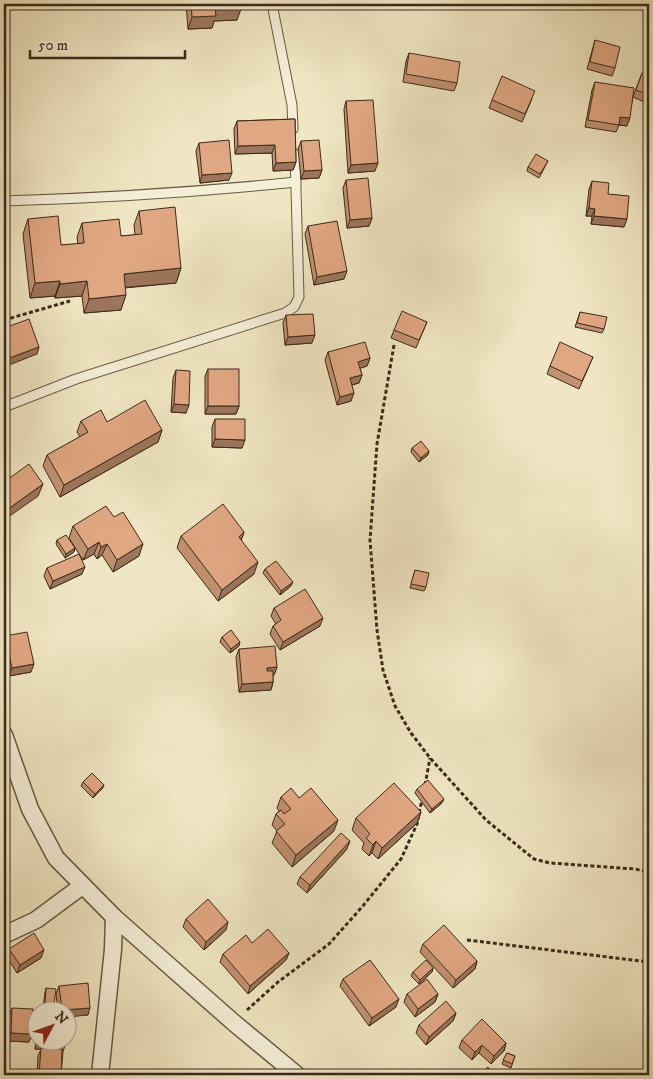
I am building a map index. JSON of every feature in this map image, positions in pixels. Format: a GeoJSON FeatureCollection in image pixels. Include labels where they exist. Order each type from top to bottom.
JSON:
{"type":"FeatureCollection","features":[{"type":"Feature","properties":{"kind":"street"},"geometry":{"type":"LineString","coordinates":[[4,735],[30,809],[56,858],[114,917],[233,1022],[297,1075]]}},
{"type":"Feature","properties":{"kind":"street"},"geometry":{"type":"LineString","coordinates":[[4,935],[36,920],[82,886]]}},
{"type":"Feature","properties":{"kind":"street"},"geometry":{"type":"LineString","coordinates":[[100,1075],[113,949],[114,917]]}},
{"type":"Feature","properties":{"kind":"lane"},"geometry":{"type":"LineString","coordinates":[[4,407],[76,379],[285,313],[294,307],[299,297],[292,105],[272,4]]}},
{"type":"Feature","properties":{"kind":"lane"},"geometry":{"type":"LineString","coordinates":[[4,201],[88,199],[296,182]]}},
{"type":"Feature","properties":{"kind":"path"},"geometry":{"type":"LineString","coordinates":[[4,320],[70,301]]}},
{"type":"Feature","properties":{"kind":"path"},"geometry":{"type":"LineString","coordinates":[[394,345],[377,444],[370,540],[377,630],[383,670],[395,706],[411,733],[430,758],[486,820],[534,859],[550,863],[635,869],[649,872]]}},
{"type":"Feature","properties":{"kind":"path"},"geometry":{"type":"LineString","coordinates":[[425,786],[430,758]]}},
{"type":"Feature","properties":{"kind":"path"},"geometry":{"type":"LineString","coordinates":[[233,1022],[278,982],[329,944],[362,907],[401,859],[417,824],[423,796]]}},
{"type":"Feature","properties":{"kind":"path"},"geometry":{"type":"LineString","coordinates":[[467,940],[649,962]]}},
{"type":"Feature","properties":{"kind":"building"},"geometry":{"type":"Polygon","coordinates":[[[191,4],[240,4],[241,9],[215,9],[216,16],[192,17],[191,4]]]}},
{"type":"Feature","properties":{"kind":"building"},"geometry":{"type":"Polygon","coordinates":[[[595,40],[620,47],[615,68],[590,62],[595,40]]]}},
{"type":"Feature","properties":{"kind":"building"},"geometry":{"type":"Polygon","coordinates":[[[409,53],[460,62],[457,83],[406,74],[409,53]]]}},
{"type":"Feature","properties":{"kind":"building"},"geometry":{"type":"Polygon","coordinates":[[[642,73],[649,76],[649,95],[636,90],[642,73]]]}},
{"type":"Feature","properties":{"kind":"building"},"geometry":{"type":"Polygon","coordinates":[[[502,76],[535,91],[525,114],[492,100],[502,76]]]}},
{"type":"Feature","properties":{"kind":"building"},"geometry":{"type":"Polygon","coordinates":[[[595,82],[634,88],[630,118],[620,117],[619,125],[588,120],[595,82]]]}},
{"type":"Feature","properties":{"kind":"building"},"geometry":{"type":"Polygon","coordinates":[[[373,100],[378,163],[351,165],[346,101],[373,100]]]}},
{"type":"Feature","properties":{"kind":"building"},"geometry":{"type":"Polygon","coordinates":[[[295,119],[296,162],[276,163],[275,145],[238,146],[237,121],[295,119]]]}},
{"type":"Feature","properties":{"kind":"building"},"geometry":{"type":"Polygon","coordinates":[[[229,140],[232,173],[202,175],[199,143],[229,140]]]}},
{"type":"Feature","properties":{"kind":"building"},"geometry":{"type":"Polygon","coordinates":[[[319,140],[322,170],[304,171],[301,141],[319,140]]]}},
{"type":"Feature","properties":{"kind":"building"},"geometry":{"type":"Polygon","coordinates":[[[536,154],[548,161],[540,174],[528,167],[536,154]]]}},
{"type":"Feature","properties":{"kind":"building"},"geometry":{"type":"Polygon","coordinates":[[[368,178],[372,218],[350,220],[346,180],[368,178]]]}},
{"type":"Feature","properties":{"kind":"building"},"geometry":{"type":"Polygon","coordinates":[[[592,181],[609,183],[608,194],[629,196],[627,219],[594,216],[595,209],[589,208],[592,181]]]}},
{"type":"Feature","properties":{"kind":"building"},"geometry":{"type":"Polygon","coordinates":[[[175,207],[181,268],[124,274],[126,295],[89,299],[87,281],[60,284],[60,281],[35,283],[28,219],[58,216],[61,245],[84,243],[82,223],[119,219],[121,236],[142,234],[139,211],[175,207]]]}},
{"type":"Feature","properties":{"kind":"building"},"geometry":{"type":"Polygon","coordinates":[[[337,221],[347,271],[317,277],[308,226],[337,221]]]}},
{"type":"Feature","properties":{"kind":"building"},"geometry":{"type":"Polygon","coordinates":[[[402,311],[427,322],[419,340],[394,330],[402,311]]]}},
{"type":"Feature","properties":{"kind":"building"},"geometry":{"type":"Polygon","coordinates":[[[580,312],[607,317],[604,329],[577,323],[580,312]]]}},
{"type":"Feature","properties":{"kind":"building"},"geometry":{"type":"Polygon","coordinates":[[[313,314],[315,335],[288,337],[286,315],[313,314]]]}},
{"type":"Feature","properties":{"kind":"building"},"geometry":{"type":"Polygon","coordinates":[[[29,319],[39,347],[4,360],[4,328],[29,319]]]}},
{"type":"Feature","properties":{"kind":"building"},"geometry":{"type":"Polygon","coordinates":[[[365,342],[370,358],[358,362],[362,375],[350,378],[354,393],[340,397],[328,352],[365,342]]]}},
{"type":"Feature","properties":{"kind":"building"},"geometry":{"type":"Polygon","coordinates":[[[560,342],[593,357],[582,381],[550,366],[560,342]]]}},
{"type":"Feature","properties":{"kind":"building"},"geometry":{"type":"Polygon","coordinates":[[[208,369],[239,369],[239,406],[208,406],[208,369]]]}},
{"type":"Feature","properties":{"kind":"building"},"geometry":{"type":"Polygon","coordinates":[[[176,370],[190,371],[189,405],[174,404],[176,370]]]}},
{"type":"Feature","properties":{"kind":"building"},"geometry":{"type":"Polygon","coordinates":[[[145,400],[162,430],[64,485],[47,455],[88,432],[81,421],[101,410],[107,422],[145,400]]]}},
{"type":"Feature","properties":{"kind":"building"},"geometry":{"type":"Polygon","coordinates":[[[215,419],[245,419],[245,440],[215,439],[215,419]]]}},
{"type":"Feature","properties":{"kind":"building"},"geometry":{"type":"Polygon","coordinates":[[[421,441],[429,451],[421,458],[412,448],[421,441]]]}},
{"type":"Feature","properties":{"kind":"building"},"geometry":{"type":"Polygon","coordinates":[[[29,464],[43,484],[4,512],[4,482],[29,464]]]}},
{"type":"Feature","properties":{"kind":"building"},"geometry":{"type":"Polygon","coordinates":[[[223,504],[244,532],[239,537],[258,562],[222,590],[181,536],[223,504]]]}},
{"type":"Feature","properties":{"kind":"building"},"geometry":{"type":"Polygon","coordinates":[[[106,506],[114,517],[123,512],[143,544],[117,560],[107,544],[101,547],[99,542],[88,549],[73,526],[106,506]]]}},
{"type":"Feature","properties":{"kind":"building"},"geometry":{"type":"Polygon","coordinates":[[[66,535],[75,548],[66,554],[57,540],[66,535]]]}},
{"type":"Feature","properties":{"kind":"building"},"geometry":{"type":"Polygon","coordinates":[[[79,554],[85,567],[53,581],[47,568],[79,554]]]}},
{"type":"Feature","properties":{"kind":"building"},"geometry":{"type":"Polygon","coordinates":[[[276,561],[293,582],[281,591],[265,569],[276,561]]]}},
{"type":"Feature","properties":{"kind":"building"},"geometry":{"type":"Polygon","coordinates":[[[415,570],[429,573],[426,587],[411,584],[415,570]]]}},
{"type":"Feature","properties":{"kind":"building"},"geometry":{"type":"Polygon","coordinates":[[[305,589],[323,618],[283,642],[273,626],[281,620],[274,608],[305,589]]]}},
{"type":"Feature","properties":{"kind":"building"},"geometry":{"type":"Polygon","coordinates":[[[231,630],[240,642],[231,649],[222,637],[231,630]]]}},
{"type":"Feature","properties":{"kind":"building"},"geometry":{"type":"Polygon","coordinates":[[[27,632],[34,664],[12,668],[5,636],[27,632]]]}},
{"type":"Feature","properties":{"kind":"building"},"geometry":{"type":"Polygon","coordinates":[[[275,646],[277,667],[267,668],[267,671],[273,671],[273,682],[242,684],[239,649],[275,646]]]}},
{"type":"Feature","properties":{"kind":"building"},"geometry":{"type":"Polygon","coordinates":[[[92,773],[104,785],[95,794],[83,782],[92,773]]]}},
{"type":"Feature","properties":{"kind":"building"},"geometry":{"type":"Polygon","coordinates":[[[428,780],[444,799],[432,809],[417,789],[428,780]]]}},
{"type":"Feature","properties":{"kind":"building"},"geometry":{"type":"Polygon","coordinates":[[[394,783],[421,812],[382,848],[376,841],[373,845],[366,838],[370,834],[356,818],[394,783]]]}},
{"type":"Feature","properties":{"kind":"building"},"geometry":{"type":"Polygon","coordinates":[[[291,788],[299,798],[311,788],[338,820],[296,855],[276,831],[285,824],[276,814],[281,810],[284,814],[291,809],[281,797],[291,788]]]}},
{"type":"Feature","properties":{"kind":"building"},"geometry":{"type":"Polygon","coordinates":[[[341,833],[350,841],[310,885],[300,877],[341,833]]]}},
{"type":"Feature","properties":{"kind":"building"},"geometry":{"type":"Polygon","coordinates":[[[208,899],[228,922],[206,942],[186,919],[208,899]]]}},
{"type":"Feature","properties":{"kind":"building"},"geometry":{"type":"Polygon","coordinates":[[[4,910],[9,918],[4,920],[4,910]]]}},
{"type":"Feature","properties":{"kind":"building"},"geometry":{"type":"Polygon","coordinates":[[[444,925],[477,961],[456,980],[423,944],[444,925]]]}},
{"type":"Feature","properties":{"kind":"building"},"geometry":{"type":"Polygon","coordinates":[[[268,929],[289,953],[250,986],[223,954],[246,935],[252,943],[268,929]]]}},
{"type":"Feature","properties":{"kind":"building"},"geometry":{"type":"Polygon","coordinates":[[[34,933],[44,950],[20,965],[9,949],[34,933]]]}},
{"type":"Feature","properties":{"kind":"building"},"geometry":{"type":"Polygon","coordinates":[[[370,960],[399,999],[372,1018],[343,979],[370,960]]]}},
{"type":"Feature","properties":{"kind":"building"},"geometry":{"type":"Polygon","coordinates":[[[426,960],[433,968],[420,980],[413,972],[426,960]]]}},
{"type":"Feature","properties":{"kind":"building"},"geometry":{"type":"Polygon","coordinates":[[[427,979],[438,994],[418,1009],[407,994],[427,979]]]}},
{"type":"Feature","properties":{"kind":"building"},"geometry":{"type":"Polygon","coordinates":[[[88,983],[90,1008],[78,1009],[78,1002],[61,1002],[59,986],[88,983]]]}},
{"type":"Feature","properties":{"kind":"building"},"geometry":{"type":"Polygon","coordinates":[[[46,988],[56,989],[54,1002],[45,1002],[46,988]]]}},
{"type":"Feature","properties":{"kind":"building"},"geometry":{"type":"Polygon","coordinates":[[[446,1001],[456,1013],[429,1037],[419,1025],[446,1001]]]}},
{"type":"Feature","properties":{"kind":"building"},"geometry":{"type":"Polygon","coordinates":[[[12,1008],[28,1009],[28,1034],[11,1033],[12,1008]]]}},
{"type":"Feature","properties":{"kind":"building"},"geometry":{"type":"Polygon","coordinates":[[[482,1019],[506,1043],[494,1056],[482,1045],[475,1052],[462,1040],[482,1019]]]}},
{"type":"Feature","properties":{"kind":"building"},"geometry":{"type":"Polygon","coordinates":[[[41,1052],[62,1052],[61,1075],[39,1075],[41,1052]]]}},
{"type":"Feature","properties":{"kind":"building"},"geometry":{"type":"Polygon","coordinates":[[[507,1053],[515,1056],[512,1064],[503,1060],[507,1053]]]}},
{"type":"Feature","properties":{"kind":"building"},"geometry":{"type":"Polygon","coordinates":[[[488,1067],[490,1071],[485,1075],[478,1075],[476,1073],[479,1071],[481,1073],[488,1067]]]}}]}
